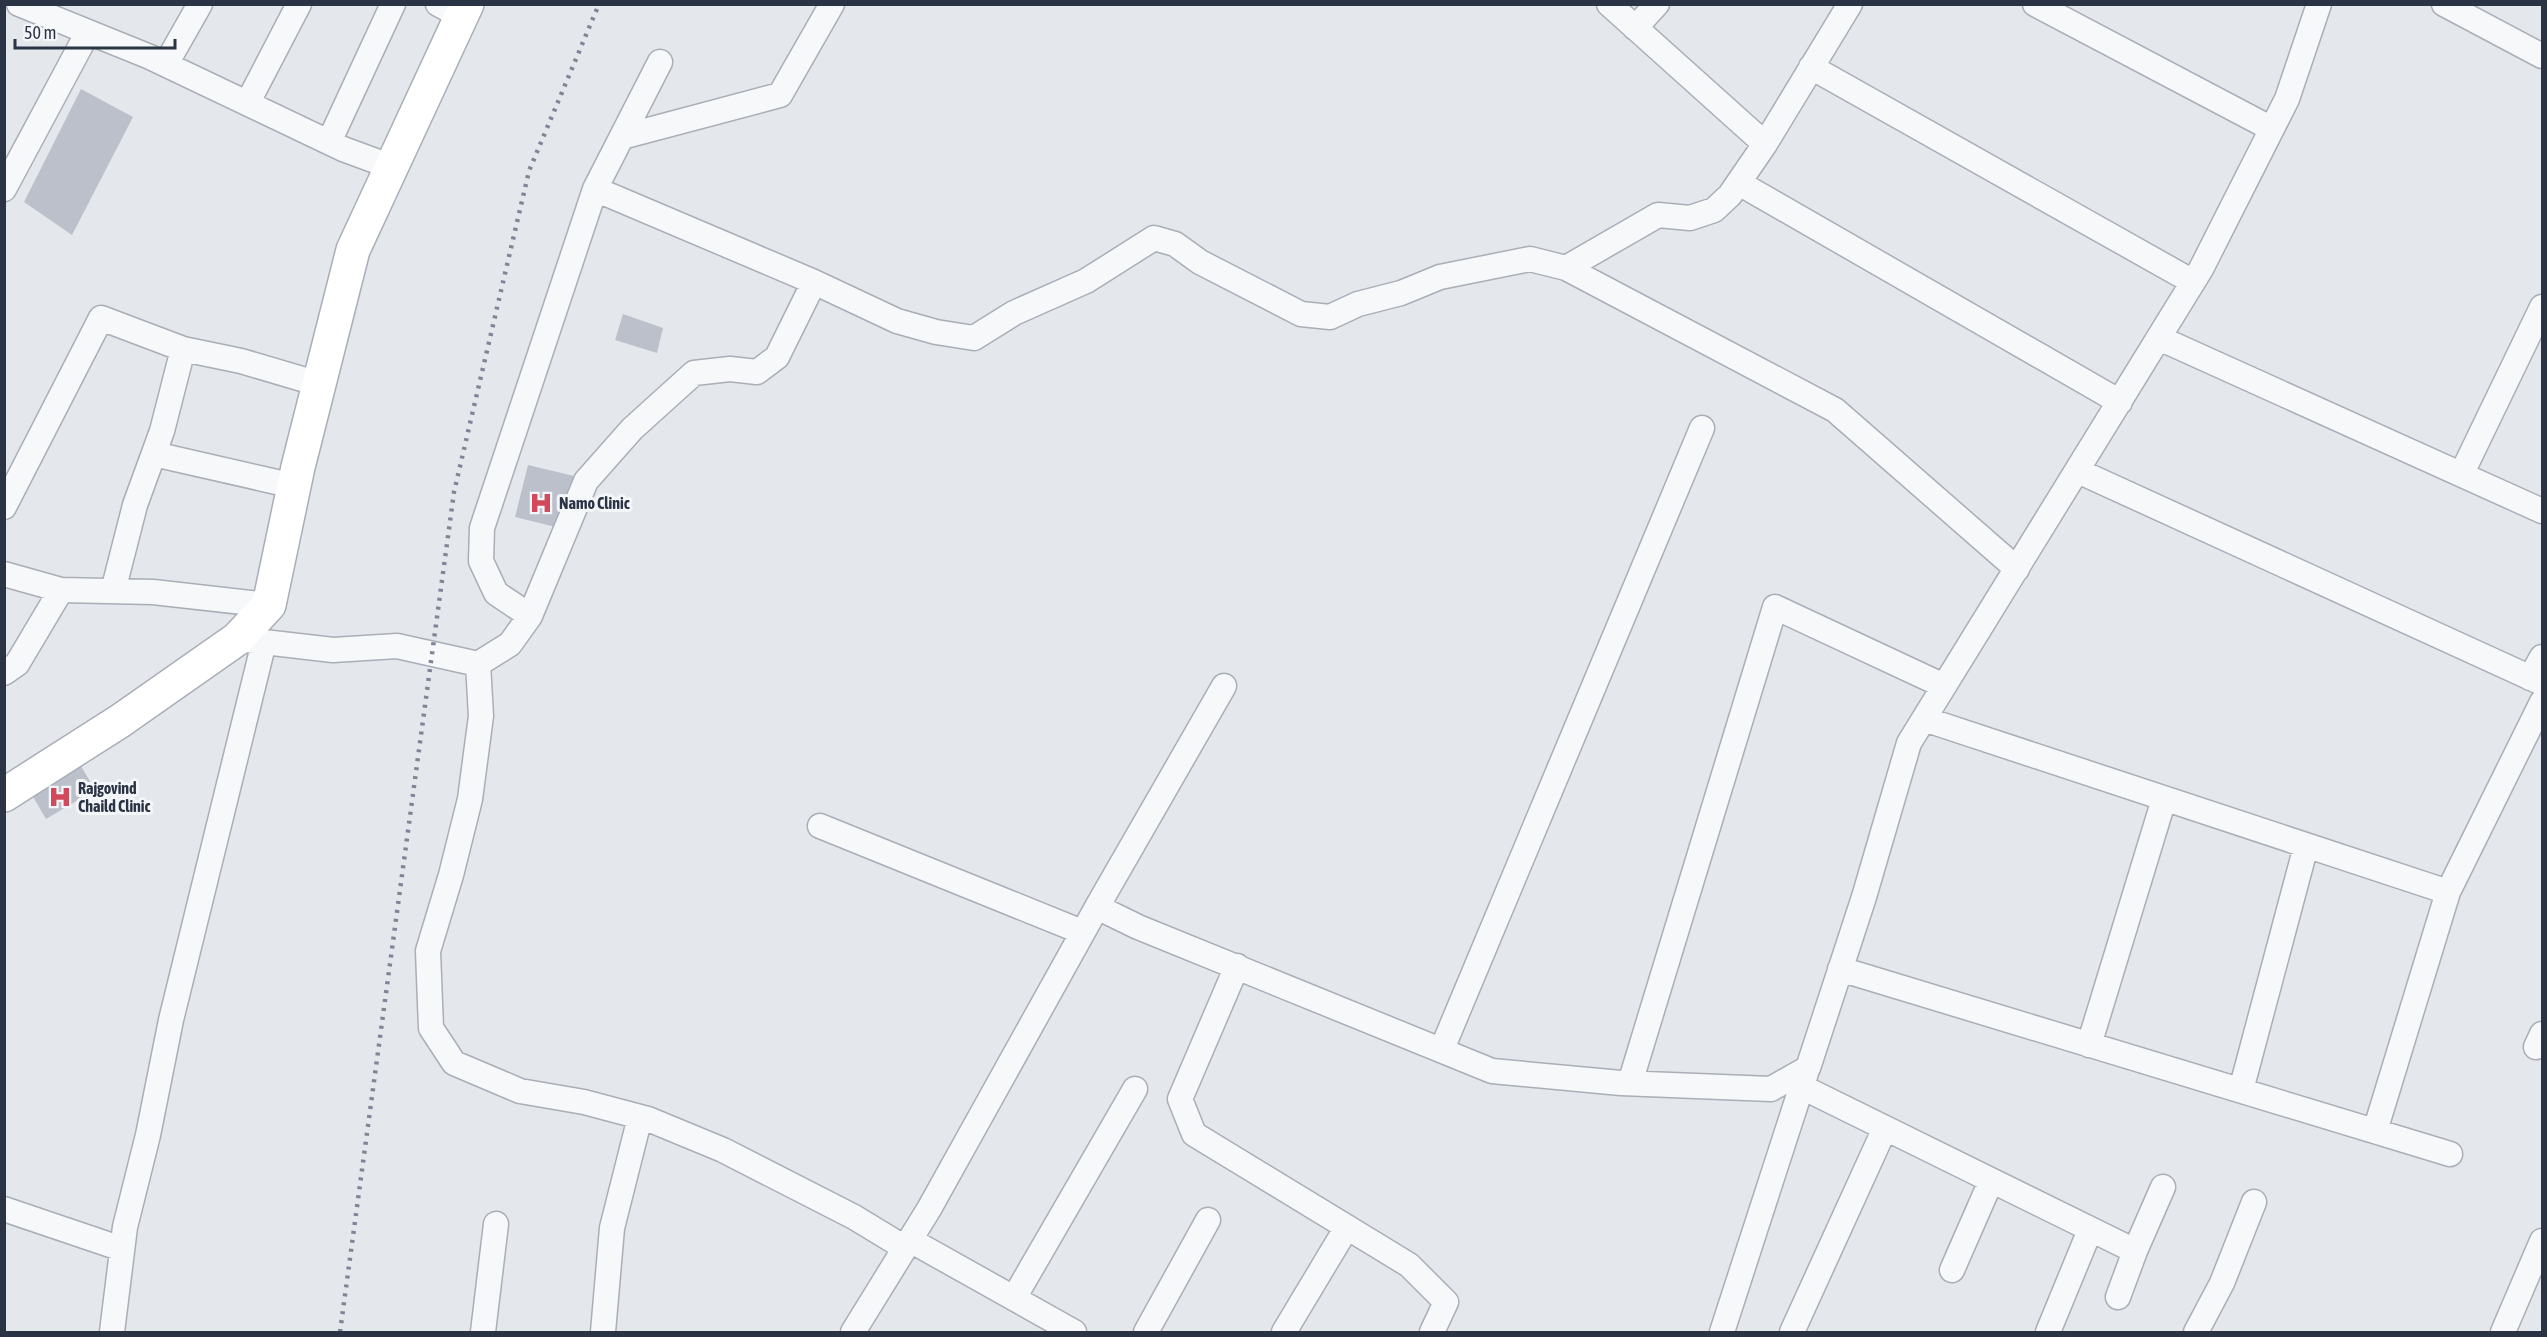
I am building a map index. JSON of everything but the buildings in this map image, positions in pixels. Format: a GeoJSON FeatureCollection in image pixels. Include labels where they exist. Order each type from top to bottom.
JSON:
{"type":"FeatureCollection","features":[{"type":"Feature","properties":{"kind":"street"},"geometry":{"type":"LineString","coordinates":[[19,4],[166,64],[329,142],[392,167]]}},
{"type":"Feature","properties":{"kind":"street"},"geometry":{"type":"LineString","coordinates":[[166,64],[200,4]]}},
{"type":"Feature","properties":{"kind":"street"},"geometry":{"type":"LineString","coordinates":[[248,102],[299,4]]}},
{"type":"Feature","properties":{"kind":"street"},"geometry":{"type":"LineString","coordinates":[[329,142],[393,4]]}},
{"type":"Feature","properties":{"kind":"street"},"geometry":{"type":"LineString","coordinates":[[622,137],[780,95],[831,4]]}},
{"type":"Feature","properties":{"kind":"street"},"geometry":{"type":"LineString","coordinates":[[1609,4],[1765,144]]}},
{"type":"Feature","properties":{"kind":"street"},"geometry":{"type":"LineString","coordinates":[[1635,28],[1657,4]]}},
{"type":"Feature","properties":{"kind":"street"},"geometry":{"type":"LineString","coordinates":[[1566,268],[1658,215],[1690,218],[1714,210],[1738,183],[1765,144],[1850,4]]}},
{"type":"Feature","properties":{"kind":"street"},"geometry":{"type":"LineString","coordinates":[[2034,4],[2272,129]]}},
{"type":"Feature","properties":{"kind":"street"},"geometry":{"type":"LineString","coordinates":[[1722,1332],[1840,969],[1909,743],[2193,282],[2287,99],[2319,4]]}},
{"type":"Feature","properties":{"kind":"street"},"geometry":{"type":"LineString","coordinates":[[2444,4],[2542,56]]}},
{"type":"Feature","properties":{"kind":"street"},"geometry":{"type":"LineString","coordinates":[[112,1332],[122,1249],[251,641],[269,605],[294,486],[353,250],[392,167],[456,9]]}},
{"type":"Feature","properties":{"kind":"street"},"geometry":{"type":"LineString","coordinates":[[4,189],[88,32]]}},
{"type":"Feature","properties":{"kind":"street"},"geometry":{"type":"LineString","coordinates":[[530,616],[496,593],[482,561],[482,528],[595,189],[660,62]]}},
{"type":"Feature","properties":{"kind":"street"},"geometry":{"type":"LineString","coordinates":[[1811,68],[2193,282]]}},
{"type":"Feature","properties":{"kind":"street"},"geometry":{"type":"LineString","coordinates":[[1738,183],[2120,402]]}},
{"type":"Feature","properties":{"kind":"street"},"geometry":{"type":"LineString","coordinates":[[595,189],[814,282],[897,321],[936,332],[974,338],[1014,313],[1086,281],[1154,238],[1175,244],[1200,262],[1301,314],[1330,317],[1358,304],[1401,293],[1440,278],[1530,259],[1566,268],[1835,410],[2017,569]]}},
{"type":"Feature","properties":{"kind":"street"},"geometry":{"type":"LineString","coordinates":[[4,795],[251,641],[333,650],[397,646],[478,664],[510,644],[530,616],[586,481],[632,429],[694,373],[730,369],[757,372],[777,357],[814,282]]}},
{"type":"Feature","properties":{"kind":"street"},"geometry":{"type":"LineString","coordinates":[[2462,473],[2542,307]]}},
{"type":"Feature","properties":{"kind":"street"},"geometry":{"type":"LineString","coordinates":[[4,507],[101,318],[183,349],[241,361],[319,384]]}},
{"type":"Feature","properties":{"kind":"street"},"geometry":{"type":"LineString","coordinates":[[2159,338],[2542,511]]}},
{"type":"Feature","properties":{"kind":"street"},"geometry":{"type":"LineString","coordinates":[[113,591],[135,505],[162,431],[183,349]]}},
{"type":"Feature","properties":{"kind":"street"},"geometry":{"type":"LineString","coordinates":[[1442,1049],[1702,428]]}},
{"type":"Feature","properties":{"kind":"street"},"geometry":{"type":"LineString","coordinates":[[154,454],[294,486]]}},
{"type":"Feature","properties":{"kind":"street"},"geometry":{"type":"LineString","coordinates":[[2078,471],[2536,680],[2542,657]]}},
{"type":"Feature","properties":{"kind":"street"},"geometry":{"type":"LineString","coordinates":[[4,574],[61,590],[153,592],[269,605]]}},
{"type":"Feature","properties":{"kind":"street"},"geometry":{"type":"LineString","coordinates":[[4,674],[17,664],[61,590]]}},
{"type":"Feature","properties":{"kind":"street"},"geometry":{"type":"LineString","coordinates":[[1630,1083],[1775,607],[1944,686]]}},
{"type":"Feature","properties":{"kind":"street"},"geometry":{"type":"LineString","coordinates":[[478,664],[481,716],[470,799],[451,875],[428,951],[430,1028],[454,1063],[520,1092],[584,1102],[640,1117],[723,1150],[1014,1298],[1074,1332]]}},
{"type":"Feature","properties":{"kind":"street"},"geometry":{"type":"LineString","coordinates":[[854,1332],[908,1244],[1082,932],[1224,686]]}},
{"type":"Feature","properties":{"kind":"street"},"geometry":{"type":"LineString","coordinates":[[2375,1131],[2448,892],[2542,702]]}},
{"type":"Feature","properties":{"kind":"street"},"geometry":{"type":"LineString","coordinates":[[1924,719],[2448,892]]}},
{"type":"Feature","properties":{"kind":"street"},"geometry":{"type":"LineString","coordinates":[[2089,1045],[2164,799]]}},
{"type":"Feature","properties":{"kind":"street"},"geometry":{"type":"LineString","coordinates":[[820,826],[1082,932]]}},
{"type":"Feature","properties":{"kind":"street"},"geometry":{"type":"LineString","coordinates":[[2241,1090],[2306,846]]}},
{"type":"Feature","properties":{"kind":"street"},"geometry":{"type":"LineString","coordinates":[[1097,907],[1138,927],[1492,1071],[1630,1083],[1771,1089],[1805,1077]]}},
{"type":"Feature","properties":{"kind":"street"},"geometry":{"type":"LineString","coordinates":[[1237,966],[1180,1099],[1194,1134],[1409,1265],[1446,1302],[1437,1331]]}},
{"type":"Feature","properties":{"kind":"street"},"geometry":{"type":"LineString","coordinates":[[1840,969],[2450,1154]]}},
{"type":"Feature","properties":{"kind":"street"},"geometry":{"type":"LineString","coordinates":[[1805,1077],[1885,1128],[2134,1251]]}},
{"type":"Feature","properties":{"kind":"street"},"geometry":{"type":"LineString","coordinates":[[1014,1298],[1135,1089]]}},
{"type":"Feature","properties":{"kind":"street"},"geometry":{"type":"LineString","coordinates":[[603,1332],[612,1228],[640,1117]]}},
{"type":"Feature","properties":{"kind":"street"},"geometry":{"type":"LineString","coordinates":[[1792,1332],[1885,1128]]}},
{"type":"Feature","properties":{"kind":"street"},"geometry":{"type":"LineString","coordinates":[[1952,1270],[1991,1181]]}},
{"type":"Feature","properties":{"kind":"street"},"geometry":{"type":"LineString","coordinates":[[2118,1297],[2134,1251],[2163,1187]]}},
{"type":"Feature","properties":{"kind":"street"},"geometry":{"type":"LineString","coordinates":[[2196,1332],[2222,1283],[2254,1202]]}},
{"type":"Feature","properties":{"kind":"street"},"geometry":{"type":"LineString","coordinates":[[4,1209],[122,1249]]}},
{"type":"Feature","properties":{"kind":"street"},"geometry":{"type":"LineString","coordinates":[[1146,1332],[1208,1220]]}},
{"type":"Feature","properties":{"kind":"street"},"geometry":{"type":"LineString","coordinates":[[483,1332],[496,1224]]}},
{"type":"Feature","properties":{"kind":"street"},"geometry":{"type":"LineString","coordinates":[[1284,1332],[1347,1227]]}},
{"type":"Feature","properties":{"kind":"street"},"geometry":{"type":"LineString","coordinates":[[2048,1332],[2090,1230]]}},
{"type":"Feature","properties":{"kind":"street"},"geometry":{"type":"LineString","coordinates":[[2503,1332],[2542,1241]]}},
{"type":"Feature","properties":{"kind":"railway"},"geometry":{"type":"LineString","coordinates":[[340,1332],[454,492],[529,171],[599,4]]}},
{"type":"Feature","properties":{"kind":"place","name":"Namo Clinic"},"geometry":{"type":"Point","coordinates":[541,503]}},
{"type":"Feature","properties":{"kind":"place","name":"Rajgovind Chaild Clinic"},"geometry":{"type":"Point","coordinates":[60,797]}}]}
